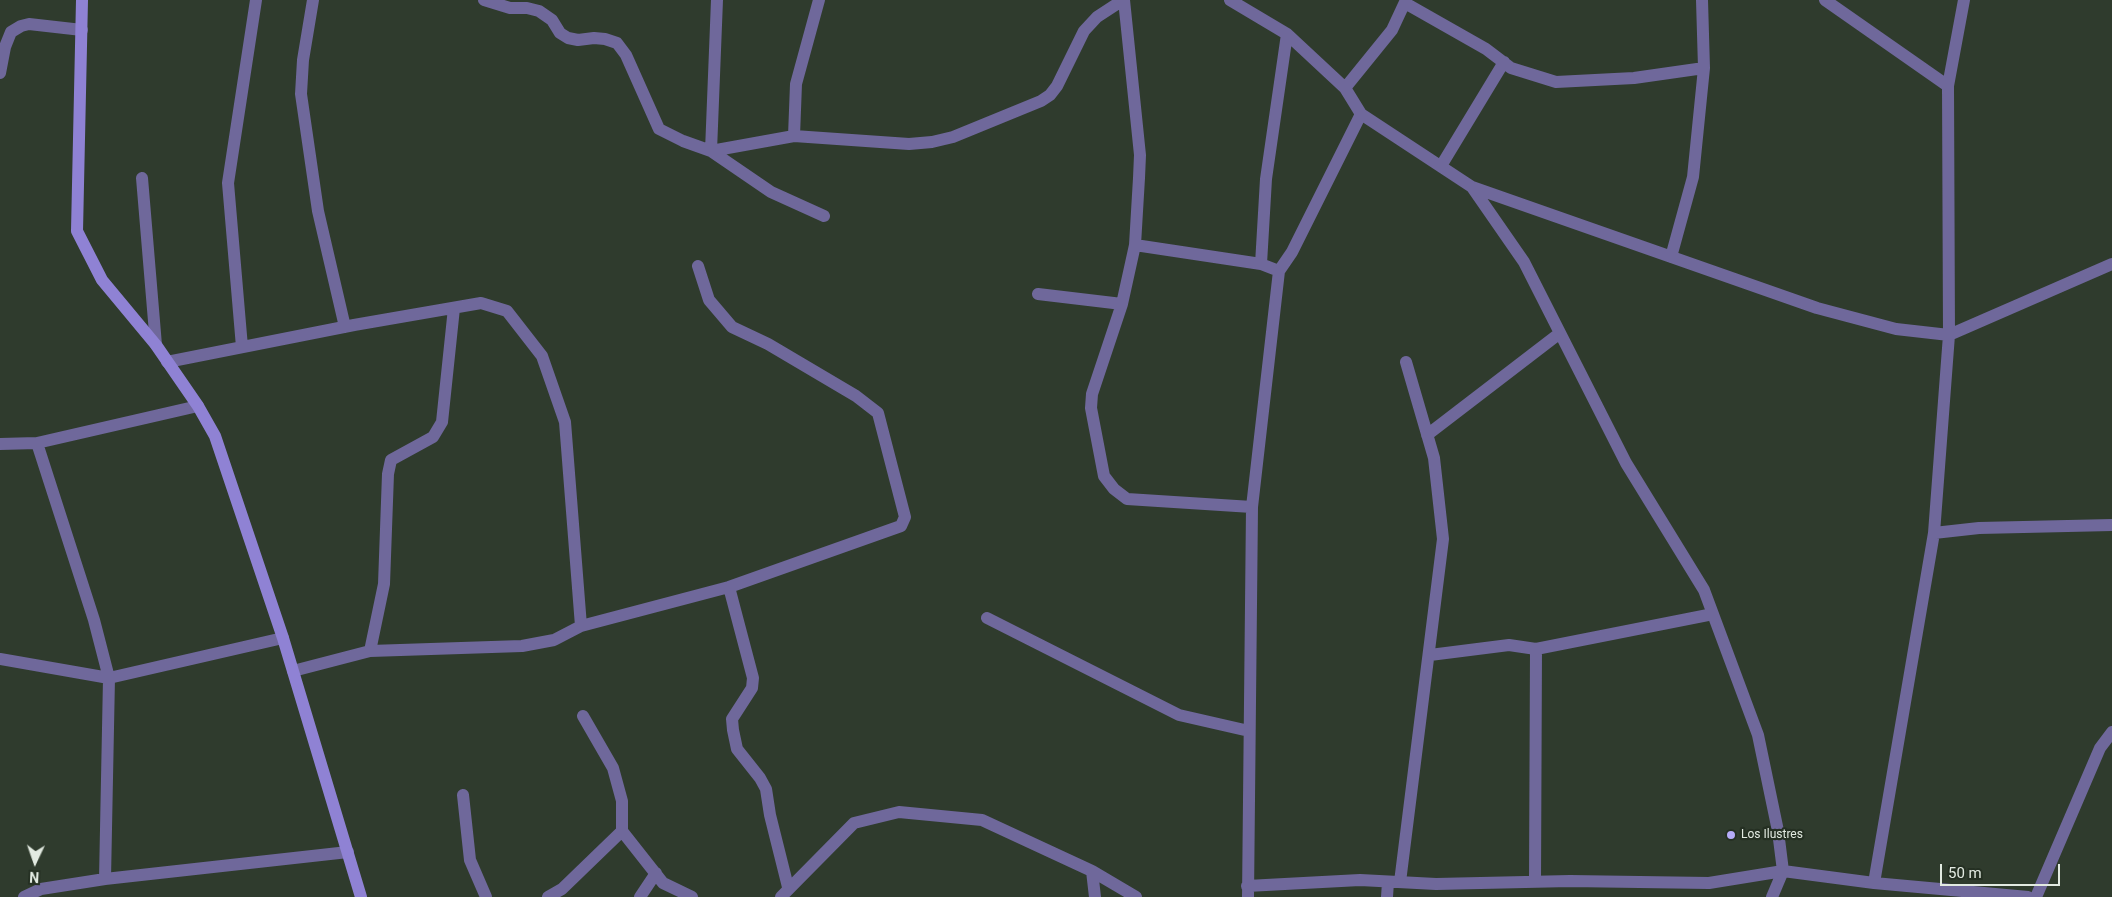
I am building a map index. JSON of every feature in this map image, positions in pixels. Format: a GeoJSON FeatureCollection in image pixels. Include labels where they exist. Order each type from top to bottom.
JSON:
{"type":"FeatureCollection","features":[{"type":"Feature","properties":{"kind":"street"},"geometry":{"type":"LineString","coordinates":[[82,0],[77,231],[102,280],[156,345],[198,406],[215,436],[283,638],[361,897]]}},
{"type":"Feature","properties":{"kind":"street"},"geometry":{"type":"LineString","coordinates":[[242,347],[228,183],[256,0]]}},
{"type":"Feature","properties":{"kind":"street"},"geometry":{"type":"LineString","coordinates":[[313,0],[301,94],[318,210],[345,327]]}},
{"type":"Feature","properties":{"kind":"street"},"geometry":{"type":"LineString","coordinates":[[484,0],[510,8],[527,8],[538,11],[552,20],[560,33],[568,38],[578,40],[605,39],[617,43],[626,56],[659,129],[682,142],[711,151],[771,192],[824,216]]}},
{"type":"Feature","properties":{"kind":"street"},"geometry":{"type":"LineString","coordinates":[[711,151],[717,0]]}},
{"type":"Feature","properties":{"kind":"street"},"geometry":{"type":"LineString","coordinates":[[794,136],[796,84],[819,0]]}},
{"type":"Feature","properties":{"kind":"street"},"geometry":{"type":"LineString","coordinates":[[711,151],[794,136],[909,144],[932,142],[953,137],[1032,105],[1050,95],[1057,86],[1084,31],[1098,17],[1124,0],[1140,155],[1136,245],[1122,304],[1092,394],[1090,408],[1104,476],[1114,489],[1127,499],[1252,507]]}},
{"type":"Feature","properties":{"kind":"street"},"geometry":{"type":"LineString","coordinates":[[1230,0],[1287,34],[1345,88],[1361,114],[1472,187],[1817,308],[1896,330],[1949,335],[2112,264]]}},
{"type":"Feature","properties":{"kind":"street"},"geometry":{"type":"LineString","coordinates":[[1671,256],[1693,177],[1704,68],[1702,0]]}},
{"type":"Feature","properties":{"kind":"street"},"geometry":{"type":"LineString","coordinates":[[1825,0],[1948,86]]}},
{"type":"Feature","properties":{"kind":"street"},"geometry":{"type":"LineString","coordinates":[[1874,883],[1934,533],[1949,335],[1948,86],[1964,0]]}},
{"type":"Feature","properties":{"kind":"street"},"geometry":{"type":"LineString","coordinates":[[1345,88],[1392,30],[1406,1],[1486,49],[1511,68],[1556,82],[1634,78],[1704,68]]}},
{"type":"Feature","properties":{"kind":"street"},"geometry":{"type":"LineString","coordinates":[[0,73],[5,48],[11,32],[21,26],[30,24],[82,30]]}},
{"type":"Feature","properties":{"kind":"street"},"geometry":{"type":"LineString","coordinates":[[1261,264],[1266,179],[1287,34]]}},
{"type":"Feature","properties":{"kind":"street"},"geometry":{"type":"LineString","coordinates":[[1441,166],[1504,62]]}},
{"type":"Feature","properties":{"kind":"street"},"geometry":{"type":"LineString","coordinates":[[1361,114],[1292,252],[1279,271],[1252,507],[1248,892],[1360,880],[1436,884],[1709,882],[1783,870],[1874,883],[2028,897]]}},
{"type":"Feature","properties":{"kind":"street"},"geometry":{"type":"LineString","coordinates":[[142,178],[156,345]]}},
{"type":"Feature","properties":{"kind":"street"},"geometry":{"type":"LineString","coordinates":[[1472,187],[1524,262],[1626,463],[1704,590],[1758,735],[1778,831],[1783,870],[1772,897]]}},
{"type":"Feature","properties":{"kind":"street"},"geometry":{"type":"LineString","coordinates":[[1136,245],[1261,264],[1279,271]]}},
{"type":"Feature","properties":{"kind":"street"},"geometry":{"type":"LineString","coordinates":[[293,671],[370,651],[522,646],[554,640],[581,626],[729,587],[901,526],[905,517],[878,413],[856,396],[768,344],[732,328],[709,300],[698,266]]}},
{"type":"Feature","properties":{"kind":"street"},"geometry":{"type":"LineString","coordinates":[[1038,294],[1122,304]]}},
{"type":"Feature","properties":{"kind":"street"},"geometry":{"type":"LineString","coordinates":[[167,362],[345,327],[480,304],[507,311],[542,356],[566,422],[581,626]]}},
{"type":"Feature","properties":{"kind":"street"},"geometry":{"type":"LineString","coordinates":[[370,651],[384,584],[388,474],[391,460],[433,437],[442,422],[454,308]]}},
{"type":"Feature","properties":{"kind":"street"},"geometry":{"type":"LineString","coordinates":[[1427,435],[1560,332]]}},
{"type":"Feature","properties":{"kind":"street"},"geometry":{"type":"LineString","coordinates":[[1387,897],[1394,882],[1430,655],[1443,539],[1434,458],[1406,362]]}},
{"type":"Feature","properties":{"kind":"street"},"geometry":{"type":"LineString","coordinates":[[0,444],[37,443],[198,406]]}},
{"type":"Feature","properties":{"kind":"street"},"geometry":{"type":"LineString","coordinates":[[37,443],[94,620],[108,678],[104,879]]}},
{"type":"Feature","properties":{"kind":"street"},"geometry":{"type":"LineString","coordinates":[[1934,533],[1979,528],[2112,525]]}},
{"type":"Feature","properties":{"kind":"street"},"geometry":{"type":"LineString","coordinates":[[729,587],[753,678],[752,688],[732,719],[733,730],[737,749],[760,778],[766,790],[785,892]]}},
{"type":"Feature","properties":{"kind":"street"},"geometry":{"type":"LineString","coordinates":[[1430,655],[1509,645],[1536,649],[1713,614]]}},
{"type":"Feature","properties":{"kind":"street"},"geometry":{"type":"LineString","coordinates":[[987,618],[1180,714],[1249,731]]}},
{"type":"Feature","properties":{"kind":"street"},"geometry":{"type":"LineString","coordinates":[[0,659],[108,678],[283,638]]}},
{"type":"Feature","properties":{"kind":"street"},"geometry":{"type":"LineString","coordinates":[[1535,882],[1536,649]]}},
{"type":"Feature","properties":{"kind":"street"},"geometry":{"type":"LineString","coordinates":[[583,716],[613,768],[622,801],[622,831],[663,883],[692,897]]}},
{"type":"Feature","properties":{"kind":"street"},"geometry":{"type":"LineString","coordinates":[[2036,897],[2100,748],[2112,732]]}},
{"type":"Feature","properties":{"kind":"street"},"geometry":{"type":"LineString","coordinates":[[463,795],[470,860],[486,897]]}},
{"type":"Feature","properties":{"kind":"street"},"geometry":{"type":"LineString","coordinates":[[785,892],[854,823],[899,812],[982,820],[1092,871],[1136,897]]}},
{"type":"Feature","properties":{"kind":"street"},"geometry":{"type":"LineString","coordinates":[[548,897],[566,893],[622,831]]}},
{"type":"Feature","properties":{"kind":"street"},"geometry":{"type":"LineString","coordinates":[[24,897],[41,889],[104,879],[348,852]]}},
{"type":"Feature","properties":{"kind":"street"},"geometry":{"type":"LineString","coordinates":[[1092,871],[1095,897]]}},
{"type":"Feature","properties":{"kind":"street"},"geometry":{"type":"LineString","coordinates":[[640,897],[656,873]]}},
{"type":"Feature","properties":{"kind":"place","name":"Los Ilustres"},"geometry":{"type":"Point","coordinates":[1731,835]}}]}
